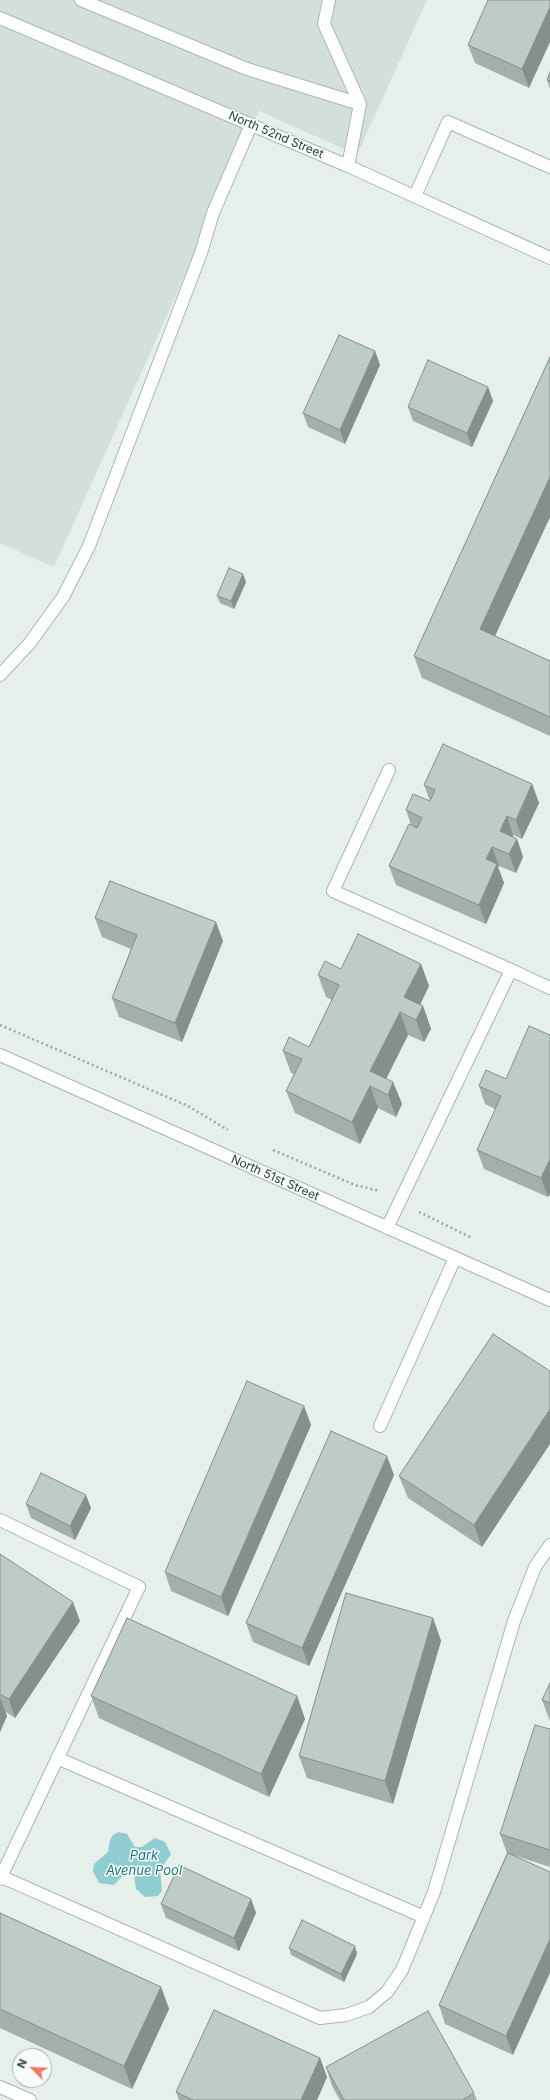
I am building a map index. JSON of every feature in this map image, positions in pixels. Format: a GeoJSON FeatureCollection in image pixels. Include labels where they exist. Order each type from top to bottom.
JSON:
{"type":"FeatureCollection","features":[{"type":"Feature","properties":{"kind":"street"},"geometry":{"type":"LineString","coordinates":[[81,0],[246,69],[360,104]]}},
{"type":"Feature","properties":{"kind":"street"},"geometry":{"type":"LineString","coordinates":[[329,0],[324,24],[360,104],[348,166]]}},
{"type":"Feature","properties":{"kind":"street","name":"North 52nd Street"},"geometry":{"type":"LineString","coordinates":[[0,18],[348,166],[550,258]]}},
{"type":"Feature","properties":{"kind":"street"},"geometry":{"type":"LineString","coordinates":[[415,196],[448,122],[550,167]]}},
{"type":"Feature","properties":{"kind":"street"},"geometry":{"type":"LineString","coordinates":[[0,676],[29,644],[63,597],[89,546],[201,253],[213,213],[251,125]]}},
{"type":"Feature","properties":{"kind":"street"},"geometry":{"type":"LineString","coordinates":[[390,770],[333,891],[550,988]]}},
{"type":"Feature","properties":{"kind":"street"},"geometry":{"type":"LineString","coordinates":[[387,1228],[511,970]]}},
{"type":"Feature","properties":{"kind":"street","name":"North 51st Street"},"geometry":{"type":"LineString","coordinates":[[0,1055],[550,1300]]}},
{"type":"Feature","properties":{"kind":"street"},"geometry":{"type":"LineString","coordinates":[[380,1426],[455,1258]]}},
{"type":"Feature","properties":{"kind":"street"},"geometry":{"type":"LineString","coordinates":[[0,1520],[138,1587],[1,1878],[320,2018],[346,2015],[369,2008],[387,1992],[402,1970],[434,1892],[514,1621],[535,1567],[550,1545]]}},
{"type":"Feature","properties":{"kind":"street"},"geometry":{"type":"LineString","coordinates":[[57,1758],[424,1917]]}},
{"type":"Feature","properties":{"kind":"street"},"geometry":{"type":"LineString","coordinates":[[0,2087],[30,2100]]}},
{"type":"Feature","properties":{"kind":"path"},"geometry":{"type":"LineString","coordinates":[[0,1026],[188,1106],[232,1133]]}},
{"type":"Feature","properties":{"kind":"path"},"geometry":{"type":"LineString","coordinates":[[270,1149],[284,1153],[355,1185],[378,1191],[478,1241]]}},
{"type":"Feature","properties":{"kind":"shaded area"},"geometry":{"type":"Polygon","coordinates":[[[0,0],[427,0],[357,155],[259,111],[54,567],[0,543],[0,0]]]}},
{"type":"Feature","properties":{"kind":"water","name":"Park Avenue Pool"},"geometry":{"type":"Polygon","coordinates":[[[118,1832],[127,1834],[135,1847],[142,1847],[155,1838],[165,1842],[171,1854],[160,1870],[162,1891],[158,1896],[145,1897],[136,1889],[134,1875],[125,1873],[114,1885],[99,1883],[93,1871],[94,1864],[108,1852],[110,1840],[113,1835],[118,1832]]]}},
{"type":"Feature","properties":{"kind":"building"},"geometry":{"type":"Polygon","coordinates":[[[488,0],[550,0],[550,7],[522,69],[468,45],[488,0]]]}},
{"type":"Feature","properties":{"kind":"building"},"geometry":{"type":"Polygon","coordinates":[[[550,72],[550,81],[547,80],[550,72]]]}},
{"type":"Feature","properties":{"kind":"building"},"geometry":{"type":"Polygon","coordinates":[[[339,335],[375,351],[340,430],[303,413],[339,335]]]}},
{"type":"Feature","properties":{"kind":"building"},"geometry":{"type":"Polygon","coordinates":[[[550,357],[550,477],[480,629],[550,661],[550,717],[414,656],[550,357]]]}},
{"type":"Feature","properties":{"kind":"building"},"geometry":{"type":"Polygon","coordinates":[[[428,360],[488,387],[467,433],[408,407],[428,360]]]}},
{"type":"Feature","properties":{"kind":"building"},"geometry":{"type":"Polygon","coordinates":[[[229,568],[243,574],[231,601],[217,596],[229,568]]]}},
{"type":"Feature","properties":{"kind":"building"},"geometry":{"type":"Polygon","coordinates":[[[443,744],[532,784],[516,820],[507,816],[500,831],[517,839],[509,854],[492,847],[486,859],[497,864],[479,905],[389,866],[409,824],[417,828],[422,818],[406,810],[413,794],[430,801],[435,790],[424,785],[443,744]]]}},
{"type":"Feature","properties":{"kind":"building"},"geometry":{"type":"Polygon","coordinates":[[[110,881],[216,922],[175,1023],[112,998],[137,935],[95,918],[110,881]]]}},
{"type":"Feature","properties":{"kind":"building"},"geometry":{"type":"Polygon","coordinates":[[[358,934],[421,964],[404,997],[423,1006],[416,1020],[400,1012],[370,1071],[393,1082],[388,1095],[370,1086],[352,1122],[286,1091],[302,1059],[283,1051],[289,1037],[309,1047],[339,985],[318,975],[325,961],[341,969],[358,934]]]}},
{"type":"Feature","properties":{"kind":"building"},"geometry":{"type":"Polygon","coordinates":[[[529,1026],[550,1035],[550,1159],[541,1178],[477,1150],[501,1096],[479,1086],[486,1070],[506,1079],[529,1026]]]}},
{"type":"Feature","properties":{"kind":"building"},"geometry":{"type":"Polygon","coordinates":[[[493,1334],[550,1371],[550,1409],[474,1525],[399,1476],[493,1334]]]}},
{"type":"Feature","properties":{"kind":"building"},"geometry":{"type":"Polygon","coordinates":[[[247,1381],[304,1406],[221,1597],[165,1572],[247,1381]]]}},
{"type":"Feature","properties":{"kind":"building"},"geometry":{"type":"Polygon","coordinates":[[[331,1431],[387,1456],[302,1648],[246,1623],[331,1431]]]}},
{"type":"Feature","properties":{"kind":"building"},"geometry":{"type":"Polygon","coordinates":[[[41,1473],[86,1495],[70,1526],[26,1504],[41,1473]]]}},
{"type":"Feature","properties":{"kind":"building"},"geometry":{"type":"Polygon","coordinates":[[[0,1554],[73,1602],[9,1699],[0,1694],[0,1554]]]}},
{"type":"Feature","properties":{"kind":"building"},"geometry":{"type":"Polygon","coordinates":[[[346,1593],[433,1618],[385,1781],[299,1756],[346,1593]]]}},
{"type":"Feature","properties":{"kind":"building"},"geometry":{"type":"Polygon","coordinates":[[[127,1618],[297,1696],[261,1774],[91,1696],[127,1618]]]}},
{"type":"Feature","properties":{"kind":"building"},"geometry":{"type":"Polygon","coordinates":[[[550,1683],[550,1703],[542,1700],[550,1683]]]}},
{"type":"Feature","properties":{"kind":"building"},"geometry":{"type":"Polygon","coordinates":[[[535,1725],[550,1729],[550,1850],[500,1834],[535,1725]]]}},
{"type":"Feature","properties":{"kind":"building"},"geometry":{"type":"Polygon","coordinates":[[[508,1853],[550,1872],[550,1939],[506,2036],[439,2005],[508,1853]]]}},
{"type":"Feature","properties":{"kind":"building"},"geometry":{"type":"Polygon","coordinates":[[[179,1865],[251,1899],[234,1938],[161,1904],[179,1865]]]}},
{"type":"Feature","properties":{"kind":"building"},"geometry":{"type":"Polygon","coordinates":[[[0,1913],[161,1987],[124,2066],[0,2009],[0,1913]]]}},
{"type":"Feature","properties":{"kind":"building"},"geometry":{"type":"Polygon","coordinates":[[[302,1920],[355,1946],[341,1974],[289,1948],[302,1920]]]}},
{"type":"Feature","properties":{"kind":"building"},"geometry":{"type":"Polygon","coordinates":[[[214,2010],[320,2058],[301,2100],[193,2100],[176,2092],[214,2010]]]}},
{"type":"Feature","properties":{"kind":"building"},"geometry":{"type":"Polygon","coordinates":[[[428,2011],[474,2093],[462,2100],[344,2100],[326,2067],[428,2011]]]}}]}
